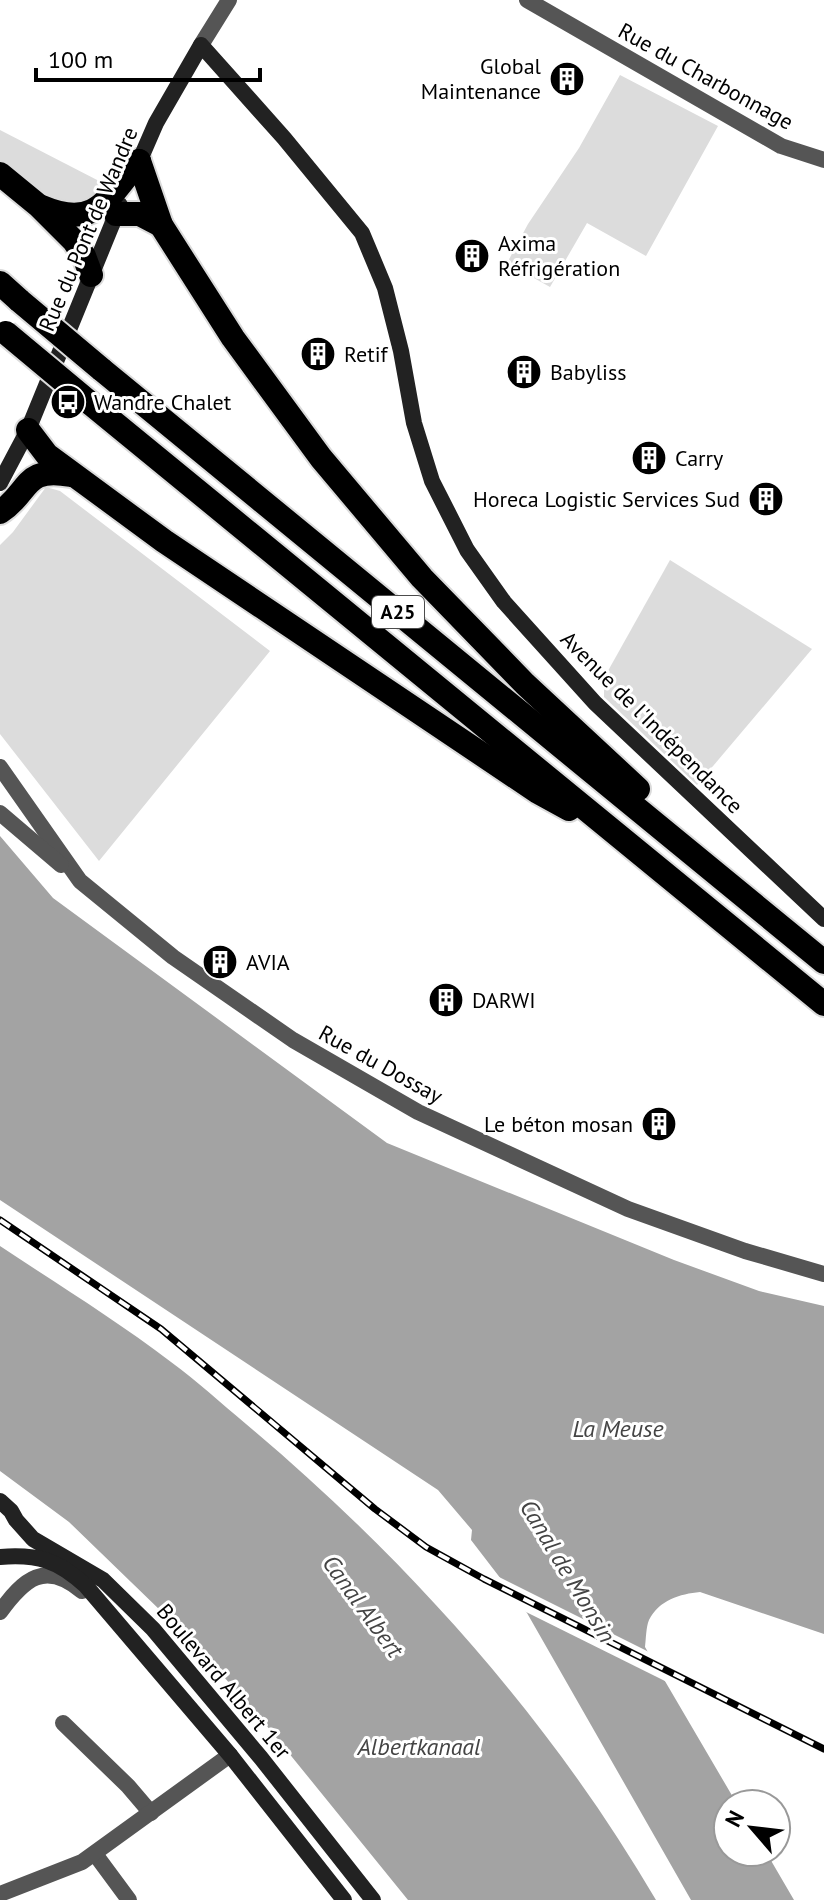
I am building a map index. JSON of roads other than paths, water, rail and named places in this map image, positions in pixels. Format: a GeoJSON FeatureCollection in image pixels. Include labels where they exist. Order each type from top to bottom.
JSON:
{"type":"FeatureCollection","features":[{"type":"Feature","properties":{"kind":"highway"},"geometry":{"type":"LineString","coordinates":[[39,206],[65,215],[88,214],[103,204],[139,161]]}},
{"type":"Feature","properties":{"kind":"highway","name":"A25"},"geometry":{"type":"LineString","coordinates":[[139,161],[161,225],[233,338],[279,404],[386,538],[474,633],[638,790],[694,854]]}},
{"type":"Feature","properties":{"kind":"highway"},"geometry":{"type":"LineString","coordinates":[[0,174],[39,206],[79,247],[91,275]]}},
{"type":"Feature","properties":{"kind":"highway"},"geometry":{"type":"LineString","coordinates":[[116,214],[140,214],[161,225]]}},
{"type":"Feature","properties":{"kind":"highway","name":"A25"},"geometry":{"type":"LineString","coordinates":[[0,283],[824,962]]}},
{"type":"Feature","properties":{"kind":"highway","name":"A25"},"geometry":{"type":"LineString","coordinates":[[3,330],[824,1004]]}},
{"type":"Feature","properties":{"kind":"highway","name":"A25"},"geometry":{"type":"LineString","coordinates":[[28,430],[37,445],[71,475],[279,621],[538,792],[617,834]]}},
{"type":"Feature","properties":{"kind":"highway"},"geometry":{"type":"LineString","coordinates":[[0,512],[35,476],[48,472],[71,475]]}},
{"type":"Feature","properties":{"kind":"main road","name":"Rue du Pont de Wandre"},"geometry":{"type":"LineString","coordinates":[[0,483],[28,430],[156,123],[201,45]]}},
{"type":"Feature","properties":{"kind":"main road","name":"Avenue de l'Indépendance"},"geometry":{"type":"LineString","coordinates":[[201,45],[284,138],[362,233],[385,288],[401,351],[414,423],[432,481],[467,550],[504,602],[595,703],[824,919]]}},
{"type":"Feature","properties":{"kind":"main road","name":"Boulevard Albert 1er"},"geometry":{"type":"LineString","coordinates":[[0,1501],[33,1539],[114,1589],[169,1646],[373,1900]]}},
{"type":"Feature","properties":{"kind":"main road","name":"Boulevard Albert 1er"},"geometry":{"type":"LineString","coordinates":[[0,1556],[14,1541],[16,1520]]}},
{"type":"Feature","properties":{"kind":"main road","name":"Boulevard Albert 1er"},"geometry":{"type":"LineString","coordinates":[[0,1556],[28,1556],[53,1563],[78,1579],[230,1755],[344,1900]]}},
{"type":"Feature","properties":{"kind":"main road"},"geometry":{"type":"LineString","coordinates":[[229,1719],[235,1734],[230,1755]]}},
{"type":"Feature","properties":{"kind":"street","name":"Rue du Charbonnage"},"geometry":{"type":"LineString","coordinates":[[527,0],[781,146],[824,160]]}},
{"type":"Feature","properties":{"kind":"street","name":"Rue du Pont de Wandre"},"geometry":{"type":"LineString","coordinates":[[201,45],[227,1]]}},
{"type":"Feature","properties":{"kind":"street","name":"Rue du Dossay"},"geometry":{"type":"LineString","coordinates":[[0,767],[80,881],[173,957],[252,1013],[418,1112],[628,1209],[745,1251],[824,1274]]}},
{"type":"Feature","properties":{"kind":"street"},"geometry":{"type":"LineString","coordinates":[[0,813],[80,881]]}},
{"type":"Feature","properties":{"kind":"street"},"geometry":{"type":"LineString","coordinates":[[0,1612],[27,1580],[49,1575],[74,1585],[116,1620]]}},
{"type":"Feature","properties":{"kind":"street"},"geometry":{"type":"LineString","coordinates":[[63,1723],[128,1786],[151,1813]]}},
{"type":"Feature","properties":{"kind":"street"},"geometry":{"type":"LineString","coordinates":[[0,1894],[38,1881],[95,1854],[230,1755]]}},
{"type":"Feature","properties":{"kind":"street"},"geometry":{"type":"LineString","coordinates":[[95,1854],[129,1900]]}},
{"type":"Feature","properties":{"kind":"water","name":"La Meuse"},"geometry":{"type":"Polygon","coordinates":[[[0,836],[53,898],[387,1143],[674,1260],[759,1291],[824,1306],[824,1634],[700,1592],[678,1596],[658,1607],[648,1623],[645,1647],[728,1788],[712,1788],[712,1868],[775,1868],[794,1900],[691,1900],[527,1613],[471,1540],[472,1530],[438,1490],[0,1200],[0,836]]]}},
{"type":"Feature","properties":{"kind":"water","name":"Albertkanaal"},"geometry":{"type":"Polygon","coordinates":[[[0,1246],[181,1369],[363,1529],[471,1644],[522,1705],[615,1833],[656,1900],[408,1900],[262,1720],[193,1642],[69,1522],[0,1471],[0,1246]]]}},
{"type":"Feature","properties":{"kind":"railway"},"geometry":{"type":"LineString","coordinates":[[0,1220],[161,1329],[375,1509],[426,1547],[824,1749]]}},
{"type":"Feature","properties":{"kind":"place","name":"Global Maintenance"},"geometry":{"type":"Point","coordinates":[567,79]}},
{"type":"Feature","properties":{"kind":"place","name":"Axima Réfrigération"},"geometry":{"type":"Point","coordinates":[472,256]}},
{"type":"Feature","properties":{"kind":"place","name":"Retif"},"geometry":{"type":"Point","coordinates":[318,354]}},
{"type":"Feature","properties":{"kind":"place","name":"Babyliss"},"geometry":{"type":"Point","coordinates":[524,372]}},
{"type":"Feature","properties":{"kind":"place","name":"Wandre Chalet"},"geometry":{"type":"Point","coordinates":[68,402]}},
{"type":"Feature","properties":{"kind":"place","name":"Carry"},"geometry":{"type":"Point","coordinates":[649,458]}},
{"type":"Feature","properties":{"kind":"place","name":"Horeca Logistic Services Sud"},"geometry":{"type":"Point","coordinates":[766,499]}},
{"type":"Feature","properties":{"kind":"place","name":"AVIA"},"geometry":{"type":"Point","coordinates":[220,962]}},
{"type":"Feature","properties":{"kind":"place","name":"DARWI"},"geometry":{"type":"Point","coordinates":[446,1000]}},
{"type":"Feature","properties":{"kind":"place","name":"Le béton mosan"},"geometry":{"type":"Point","coordinates":[659,1124]}},
{"type":"Feature","properties":{"kind":"water label","name":"Canal de Monsin"},"geometry":{"type":"Point","coordinates":[568,1571]}},
{"type":"Feature","properties":{"kind":"water label","name":"Canal Albert"},"geometry":{"type":"Point","coordinates":[363,1606]}}]}
